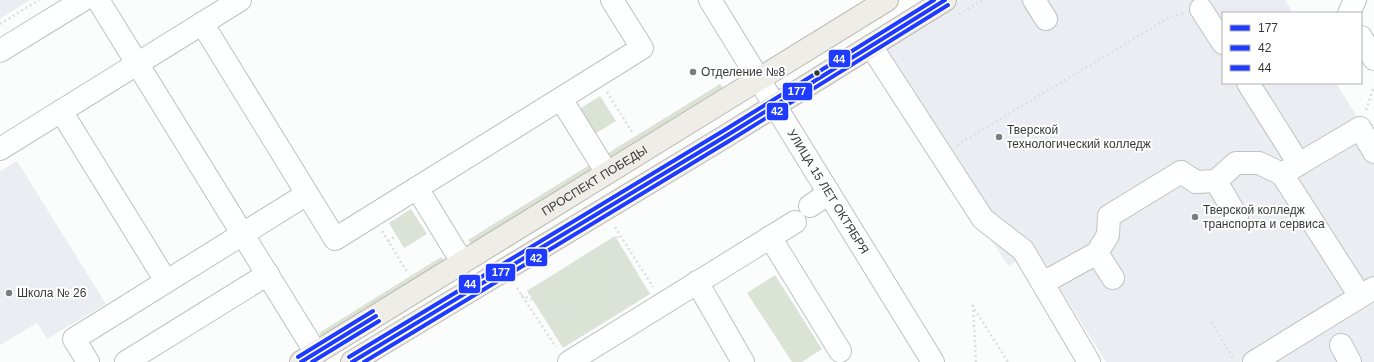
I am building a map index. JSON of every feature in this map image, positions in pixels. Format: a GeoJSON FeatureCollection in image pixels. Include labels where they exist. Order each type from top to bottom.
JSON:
{"type":"FeatureCollection","features":[{"type":"Feature","properties":{"kind":"main road"},"geometry":{"type":"LineString","coordinates":[[352,362],[726,136],[945,0]]}},
{"type":"Feature","properties":{"kind":"main road","name":"ПРОСПЕКТ ПОБЕДЫ"},"geometry":{"type":"LineString","coordinates":[[309,358],[759,79],[880,2]]}},
{"type":"Feature","properties":{"kind":"street"},"geometry":{"type":"LineString","coordinates":[[0,51],[82,0]]}},
{"type":"Feature","properties":{"kind":"street"},"geometry":{"type":"LineString","coordinates":[[98,0],[268,274],[309,358]]}},
{"type":"Feature","properties":{"kind":"street"},"geometry":{"type":"LineString","coordinates":[[0,149],[240,0]]}},
{"type":"Feature","properties":{"kind":"street"},"geometry":{"type":"LineString","coordinates":[[202,24],[335,239],[642,48],[612,0]]}},
{"type":"Feature","properties":{"kind":"street","name":"УЛИЦА 15 ЛЕТ ОКТЯБРЯ"},"geometry":{"type":"LineString","coordinates":[[710,0],[829,193],[928,360]]}},
{"type":"Feature","properties":{"kind":"street"},"geometry":{"type":"LineString","coordinates":[[1034,0],[1046,19]]}},
{"type":"Feature","properties":{"kind":"street"},"geometry":{"type":"LineString","coordinates":[[1349,12],[1355,0]]}},
{"type":"Feature","properties":{"kind":"street"},"geometry":{"type":"LineString","coordinates":[[1201,9],[1222,41]]}},
{"type":"Feature","properties":{"kind":"street"},"geometry":{"type":"LineString","coordinates":[[1362,39],[1374,59]]}},
{"type":"Feature","properties":{"kind":"street"},"geometry":{"type":"LineString","coordinates":[[871,46],[983,219],[1023,250],[1089,362]]}},
{"type":"Feature","properties":{"kind":"street"},"geometry":{"type":"LineString","coordinates":[[1244,361],[1367,292],[1290,169],[1248,84]]}},
{"type":"Feature","properties":{"kind":"street"},"geometry":{"type":"LineString","coordinates":[[561,99],[607,173]]}},
{"type":"Feature","properties":{"kind":"street"},"geometry":{"type":"LineString","coordinates":[[61,111],[166,281]]}},
{"type":"Feature","properties":{"kind":"street"},"geometry":{"type":"LineString","coordinates":[[1042,281],[1052,278],[1097,253],[1108,235],[1109,216],[1181,172],[1196,182],[1216,181],[1236,163],[1259,163],[1290,169],[1360,128],[1374,152]]}},
{"type":"Feature","properties":{"kind":"street"},"geometry":{"type":"LineString","coordinates":[[1216,181],[1237,217]]}},
{"type":"Feature","properties":{"kind":"street"},"geometry":{"type":"LineString","coordinates":[[417,188],[462,262]]}},
{"type":"Feature","properties":{"kind":"street"},"geometry":{"type":"LineString","coordinates":[[810,206],[829,193]]}},
{"type":"Feature","properties":{"kind":"street"},"geometry":{"type":"LineString","coordinates":[[88,362],[74,338],[307,194]]}},
{"type":"Feature","properties":{"kind":"street"},"geometry":{"type":"LineString","coordinates":[[563,356],[612,335],[795,222]]}},
{"type":"Feature","properties":{"kind":"street"},"geometry":{"type":"LineString","coordinates":[[770,237],[840,351]]}},
{"type":"Feature","properties":{"kind":"street"},"geometry":{"type":"LineString","coordinates":[[1097,253],[1113,278]]}},
{"type":"Feature","properties":{"kind":"street"},"geometry":{"type":"LineString","coordinates":[[126,362],[268,274]]}},
{"type":"Feature","properties":{"kind":"street"},"geometry":{"type":"LineString","coordinates":[[697,282],[743,362]]}},
{"type":"Feature","properties":{"kind":"path"},"geometry":{"type":"LineString","coordinates":[[0,24],[39,0]]}},
{"type":"Feature","properties":{"kind":"path"},"geometry":{"type":"LineString","coordinates":[[941,155],[1170,17]]}},
{"type":"Feature","properties":{"kind":"path"},"geometry":{"type":"LineString","coordinates":[[597,76],[632,132]]}},
{"type":"Feature","properties":{"kind":"path"},"geometry":{"type":"LineString","coordinates":[[1360,128],[1374,86]]}},
{"type":"Feature","properties":{"kind":"path"},"geometry":{"type":"LineString","coordinates":[[388,241],[432,214]]}},
{"type":"Feature","properties":{"kind":"path"},"geometry":{"type":"LineString","coordinates":[[372,215],[407,272]]}},
{"type":"Feature","properties":{"kind":"path"},"geometry":{"type":"LineString","coordinates":[[615,226],[663,303]]}},
{"type":"Feature","properties":{"kind":"path"},"geometry":{"type":"LineString","coordinates":[[521,295],[612,335],[618,233]]}},
{"type":"Feature","properties":{"kind":"path"},"geometry":{"type":"LineString","coordinates":[[517,288],[563,356]]}},
{"type":"Feature","properties":{"kind":"path"},"geometry":{"type":"LineString","coordinates":[[976,362],[972,305],[1008,362]]}},
{"type":"Feature","properties":{"kind":"path"},"geometry":{"type":"LineString","coordinates":[[1211,322],[1244,361]]}},
{"type":"Feature","properties":{"kind":"shaded area"},"geometry":{"type":"Polygon","coordinates":[[[0,0],[30,0],[0,19],[0,0]]]}},
{"type":"Feature","properties":{"kind":"shaded area"},"geometry":{"type":"Polygon","coordinates":[[[960,0],[1285,0],[1292,12],[1222,12],[1222,84],[1337,84],[1374,144],[1374,280],[1240,362],[1106,362],[1036,251],[1008,266],[872,54],[960,0]]]}},
{"type":"Feature","properties":{"kind":"shaded area"},"geometry":{"type":"Polygon","coordinates":[[[720,84],[725,91],[609,162],[605,155],[720,84]]]}},
{"type":"Feature","properties":{"kind":"shaded area"},"geometry":{"type":"Polygon","coordinates":[[[600,96],[616,121],[593,135],[578,110],[600,96]]]}},
{"type":"Feature","properties":{"kind":"shaded area"},"geometry":{"type":"Polygon","coordinates":[[[17,161],[106,304],[47,339],[37,323],[0,345],[0,171],[17,161]]]}},
{"type":"Feature","properties":{"kind":"shaded area"},"geometry":{"type":"Polygon","coordinates":[[[591,164],[595,170],[473,247],[468,240],[591,164]]]}},
{"type":"Feature","properties":{"kind":"shaded area"},"geometry":{"type":"Polygon","coordinates":[[[411,209],[427,234],[404,248],[389,223],[411,209]]]}},
{"type":"Feature","properties":{"kind":"shaded area"},"geometry":{"type":"Polygon","coordinates":[[[615,236],[650,294],[563,348],[527,291],[615,236]]]}},
{"type":"Feature","properties":{"kind":"shaded area"},"geometry":{"type":"Polygon","coordinates":[[[441,257],[446,263],[323,340],[319,333],[441,257]]]}},
{"type":"Feature","properties":{"kind":"shaded area"},"geometry":{"type":"Polygon","coordinates":[[[775,275],[822,349],[802,362],[792,362],[747,293],[775,275]]]}},
{"type":"Feature","properties":{"kind":"shaded area"},"geometry":{"type":"Polygon","coordinates":[[[1374,299],[1374,362],[1271,362],[1374,299]]]}},
{"type":"Feature","properties":{"kind":"transit line","name":"44"},"geometry":{"type":"LineString","coordinates":[[349,357],[723,131],[934,0]]}},
{"type":"Feature","properties":{"kind":"transit line","name":"177"},"geometry":{"type":"LineString","coordinates":[[352,362],[726,136],[945,0]]}},
{"type":"Feature","properties":{"kind":"transit line","name":"42"},"geometry":{"type":"LineString","coordinates":[[364,362],[729,141],[948,5]]}},
{"type":"Feature","properties":{"kind":"transit line","name":"44"},"geometry":{"type":"LineString","coordinates":[[298,357],[373,311]]}},
{"type":"Feature","properties":{"kind":"transit line","name":"177"},"geometry":{"type":"LineString","coordinates":[[301,362],[376,316]]}},
{"type":"Feature","properties":{"kind":"transit line","name":"42"},"geometry":{"type":"LineString","coordinates":[[312,362],[379,321]]}},
{"type":"Feature","properties":{"kind":"place","name":"Отделение №8"},"geometry":{"type":"Point","coordinates":[693,72]}},
{"type":"Feature","properties":{"kind":"place","name":"Тверской технологический колледж"},"geometry":{"type":"Point","coordinates":[999,137]}},
{"type":"Feature","properties":{"kind":"place","name":"Тверской колледж транспорта и сервиса"},"geometry":{"type":"Point","coordinates":[1195,217]}},
{"type":"Feature","properties":{"kind":"place","name":"Школа № 26"},"geometry":{"type":"Point","coordinates":[9,293]}}]}
